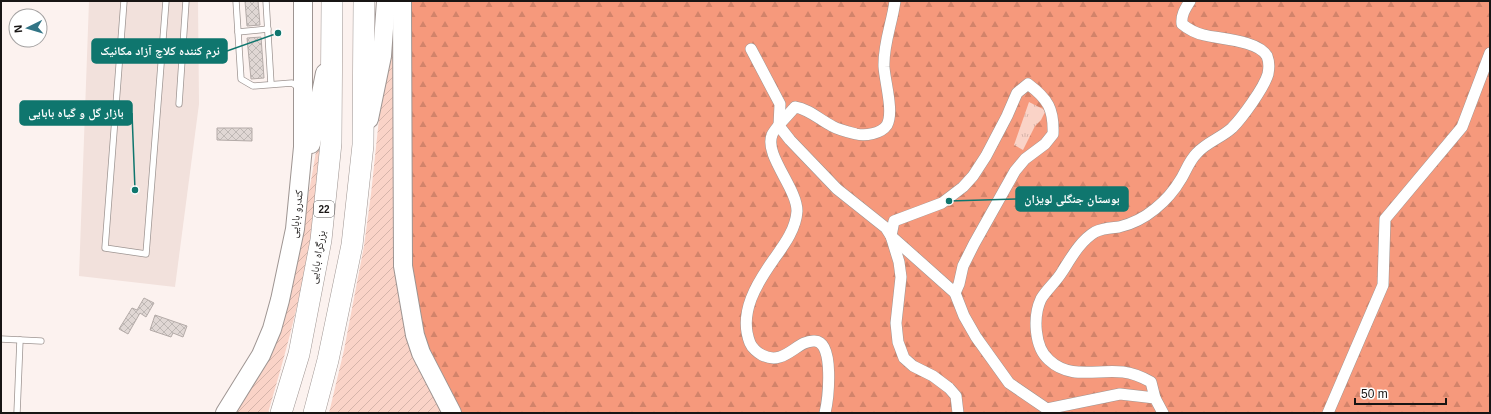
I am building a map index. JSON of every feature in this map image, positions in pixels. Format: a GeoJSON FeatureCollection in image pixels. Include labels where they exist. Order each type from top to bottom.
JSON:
{"type":"FeatureCollection","features":[{"type":"Feature","properties":{"kind":"highway","name":"بزرگراه بابایی"},"geometry":{"type":"LineString","coordinates":[[281,413],[299,354],[321,240],[331,143],[333,35],[332,1]]}},
{"type":"Feature","properties":{"kind":"highway"},"geometry":{"type":"LineString","coordinates":[[314,413],[328,360],[352,245],[363,145],[364,1]]}},
{"type":"Feature","properties":{"kind":"main road","name":"کندرو بابایی"},"geometry":{"type":"LineString","coordinates":[[225,413],[261,355],[272,330],[295,229],[303,147],[304,106],[302,1]]}},
{"type":"Feature","properties":{"kind":"main road"},"geometry":{"type":"LineString","coordinates":[[363,145],[382,56],[386,1]]}},
{"type":"Feature","properties":{"kind":"main road"},"geometry":{"type":"LineString","coordinates":[[402,1],[403,266],[415,335],[421,353],[452,413]]}},
{"type":"Feature","properties":{"kind":"main road"},"geometry":{"type":"LineString","coordinates":[[295,229],[333,35]]}},
{"type":"Feature","properties":{"kind":"street"},"geometry":{"type":"LineString","coordinates":[[825,413],[828,388],[828,364],[826,351],[822,343],[815,340],[805,343],[782,357],[769,358],[758,353],[751,344],[747,330],[747,313],[751,296],[792,230],[797,210],[793,194],[770,143],[772,133],[795,107],[803,108],[833,127],[858,134],[878,132],[886,125],[890,114],[884,66],[885,46],[895,1]]}},
{"type":"Feature","properties":{"kind":"street"},"geometry":{"type":"LineString","coordinates":[[1163,413],[1151,382],[1133,374],[1123,372],[1068,372],[1055,366],[1042,352],[1039,343],[1037,313],[1042,298],[1062,273],[1070,258],[1089,236],[1105,228],[1119,227],[1140,220],[1160,206],[1175,189],[1196,154],[1204,146],[1231,128],[1254,98],[1268,74],[1269,64],[1266,55],[1254,46],[1203,35],[1188,29],[1182,24],[1181,18],[1190,1]]}},
{"type":"Feature","properties":{"kind":"street"},"geometry":{"type":"LineString","coordinates":[[751,49],[780,104],[779,126],[790,140],[837,189],[886,228],[891,236],[899,262],[901,277],[896,322],[898,342],[904,358],[913,366],[933,376],[953,392],[956,396],[958,413]]}},
{"type":"Feature","properties":{"kind":"street"},"geometry":{"type":"LineString","coordinates":[[1328,413],[1383,285],[1385,219],[1462,127],[1490,53]]}},
{"type":"Feature","properties":{"kind":"street"},"geometry":{"type":"LineString","coordinates":[[891,236],[894,221],[942,204],[963,187],[973,176],[986,156],[1018,93],[1028,84],[1039,92],[1047,103],[1054,118],[1054,134],[1045,144],[1025,159],[1015,172],[963,266],[959,284],[955,293]]}},
{"type":"Feature","properties":{"kind":"street"},"geometry":{"type":"LineString","coordinates":[[891,236],[955,293],[964,316],[976,337],[1009,383],[1050,412],[1120,394],[1156,398]]}},
{"type":"Feature","properties":{"kind":"lane"},"geometry":{"type":"LineString","coordinates":[[124,1],[105,248],[146,254],[166,1]]}},
{"type":"Feature","properties":{"kind":"lane"},"geometry":{"type":"LineString","coordinates":[[179,104],[186,1]]}},
{"type":"Feature","properties":{"kind":"lane"},"geometry":{"type":"LineString","coordinates":[[236,1],[241,79],[254,86],[292,83],[299,88],[304,106]]}},
{"type":"Feature","properties":{"kind":"lane"},"geometry":{"type":"LineString","coordinates":[[266,1],[271,84]]}},
{"type":"Feature","properties":{"kind":"lane"},"geometry":{"type":"LineString","coordinates":[[238,32],[268,29]]}},
{"type":"Feature","properties":{"kind":"lane"},"geometry":{"type":"LineString","coordinates":[[1,339],[41,341]]}},
{"type":"Feature","properties":{"kind":"lane"},"geometry":{"type":"LineString","coordinates":[[17,413],[20,340]]}},
{"type":"Feature","properties":{"kind":"shaded area"},"geometry":{"type":"Polygon","coordinates":[[[89,1],[198,1],[199,104],[175,287],[79,276],[89,1]]]}},
{"type":"Feature","properties":{"kind":"green space"},"geometry":{"type":"Polygon","coordinates":[[[400,1],[399,241],[443,413],[329,413],[344,350],[364,246],[386,53],[400,1]]]}},
{"type":"Feature","properties":{"kind":"green space"},"geometry":{"type":"Polygon","coordinates":[[[409,1],[1490,1],[1490,413],[461,413],[432,362],[422,326],[411,268],[409,1]]]}},
{"type":"Feature","properties":{"kind":"green space"},"geometry":{"type":"Polygon","coordinates":[[[1029,102],[1043,109],[1045,112],[1041,120],[1035,126],[1023,150],[1014,145],[1029,102]]]}},
{"type":"Feature","properties":{"kind":"green space"},"geometry":{"type":"Polygon","coordinates":[[[321,123],[315,209],[307,260],[299,299],[268,413],[232,413],[290,287],[321,123]]]}},
{"type":"Feature","properties":{"kind":"building"},"geometry":{"type":"Polygon","coordinates":[[[245,1],[258,1],[260,25],[247,26],[245,1]]]}},
{"type":"Feature","properties":{"kind":"building"},"geometry":{"type":"Polygon","coordinates":[[[261,37],[264,78],[251,79],[247,38],[261,37]]]}},
{"type":"Feature","properties":{"kind":"building"},"geometry":{"type":"Polygon","coordinates":[[[217,128],[252,128],[252,141],[217,140],[217,128]]]}},
{"type":"Feature","properties":{"kind":"building"},"geometry":{"type":"Polygon","coordinates":[[[144,298],[154,303],[146,317],[140,313],[128,334],[119,329],[132,308],[137,310],[144,298]]]}},
{"type":"Feature","properties":{"kind":"building"},"geometry":{"type":"Polygon","coordinates":[[[155,315],[187,326],[183,337],[173,333],[171,337],[150,330],[155,315]]]}},
{"type":"Feature","properties":{"kind":"place","name":"نرم کننده کلاچ آزاد مکانیک"},"geometry":{"type":"Point","coordinates":[278,33]}},
{"type":"Feature","properties":{"kind":"place","name":"بازار گل و گیاه بابایی"},"geometry":{"type":"Point","coordinates":[135,190]}},
{"type":"Feature","properties":{"kind":"place","name":"بوستان جنگلی لویزان"},"geometry":{"type":"Point","coordinates":[949,201]}}]}
